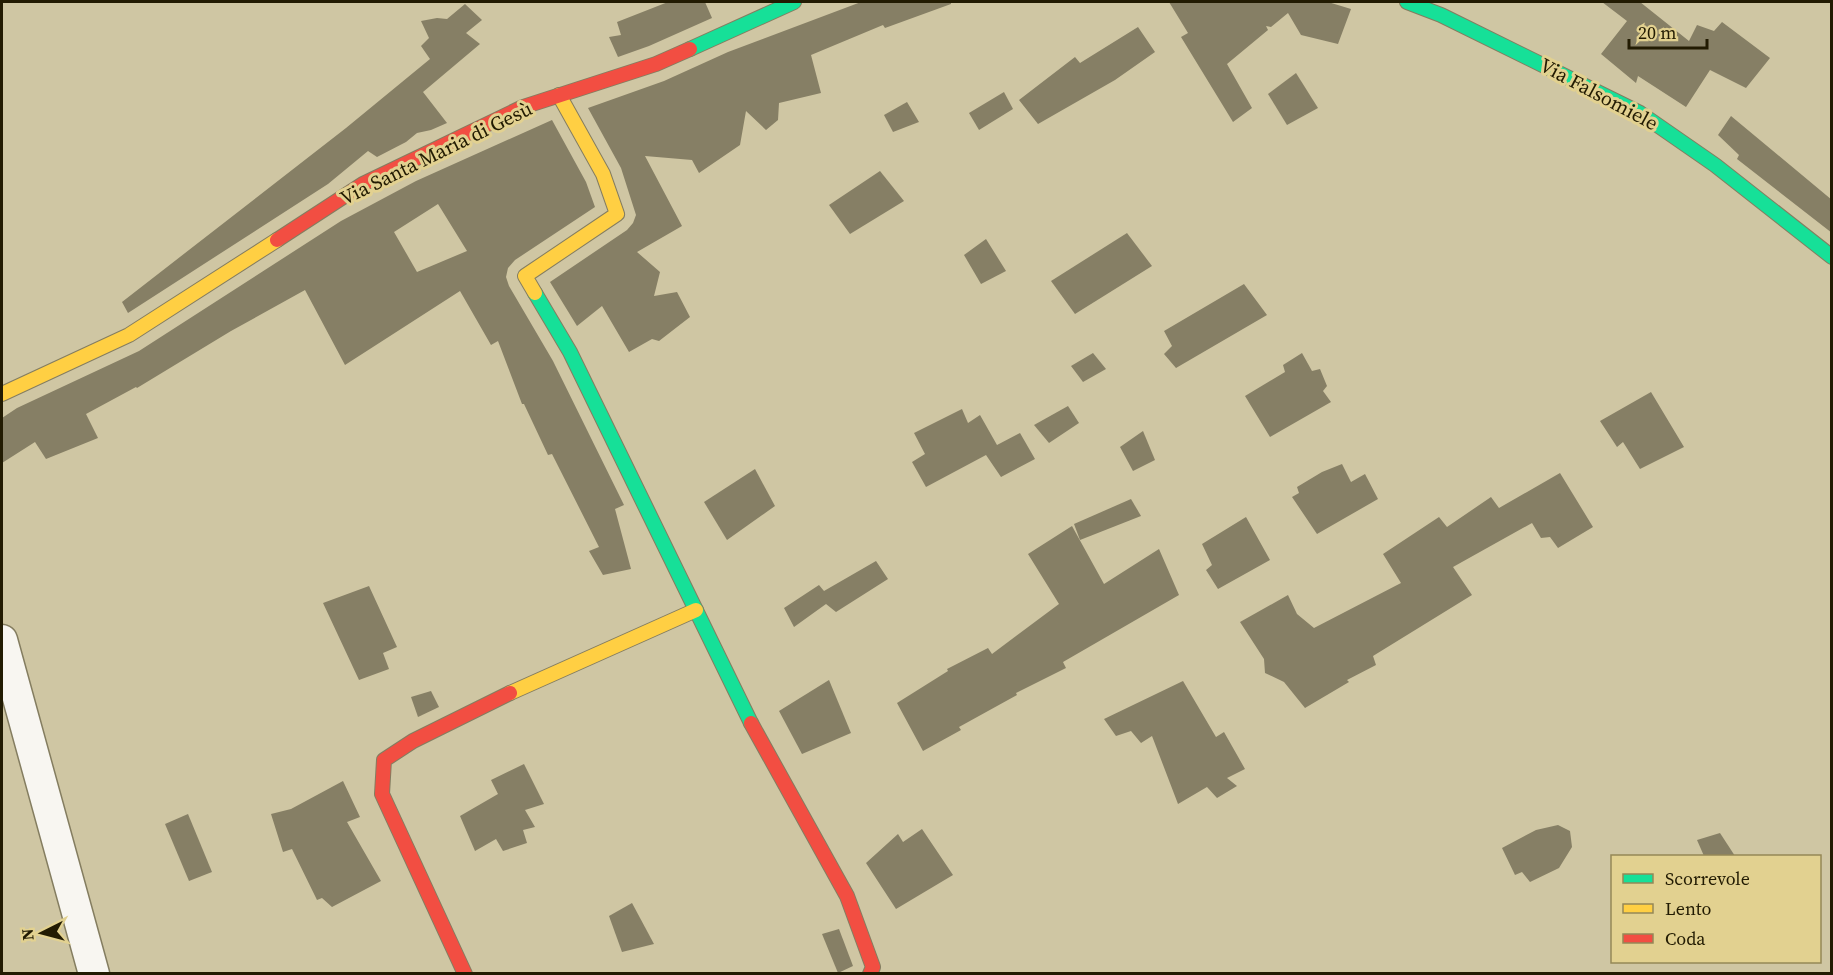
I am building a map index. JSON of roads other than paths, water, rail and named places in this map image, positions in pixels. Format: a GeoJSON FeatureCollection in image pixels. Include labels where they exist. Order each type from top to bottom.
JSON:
{"type":"FeatureCollection","features":[{"type":"Feature","properties":{"kind":"street","name":"Via Santa Maria di Gesù"},"geometry":{"type":"LineString","coordinates":[[2,394],[129,335],[363,184],[523,107],[656,64],[794,2]]}},
{"type":"Feature","properties":{"kind":"street","name":"Via Falsomiele"},"geometry":{"type":"LineString","coordinates":[[1407,2],[1441,15],[1640,112],[1715,165],[1832,257]]}},
{"type":"Feature","properties":{"kind":"street"},"geometry":{"type":"LineString","coordinates":[[560,95],[603,174],[617,214],[525,276],[570,351],[749,719],[847,896],[873,967],[870,974]]}},
{"type":"Feature","properties":{"kind":"street"},"geometry":{"type":"LineString","coordinates":[[465,974],[382,794],[384,760],[413,741],[507,694],[696,610]]}},
{"type":"Feature","properties":{"kind":"street"},"geometry":{"type":"LineString","coordinates":[[2,640],[94,974]]}}]}
